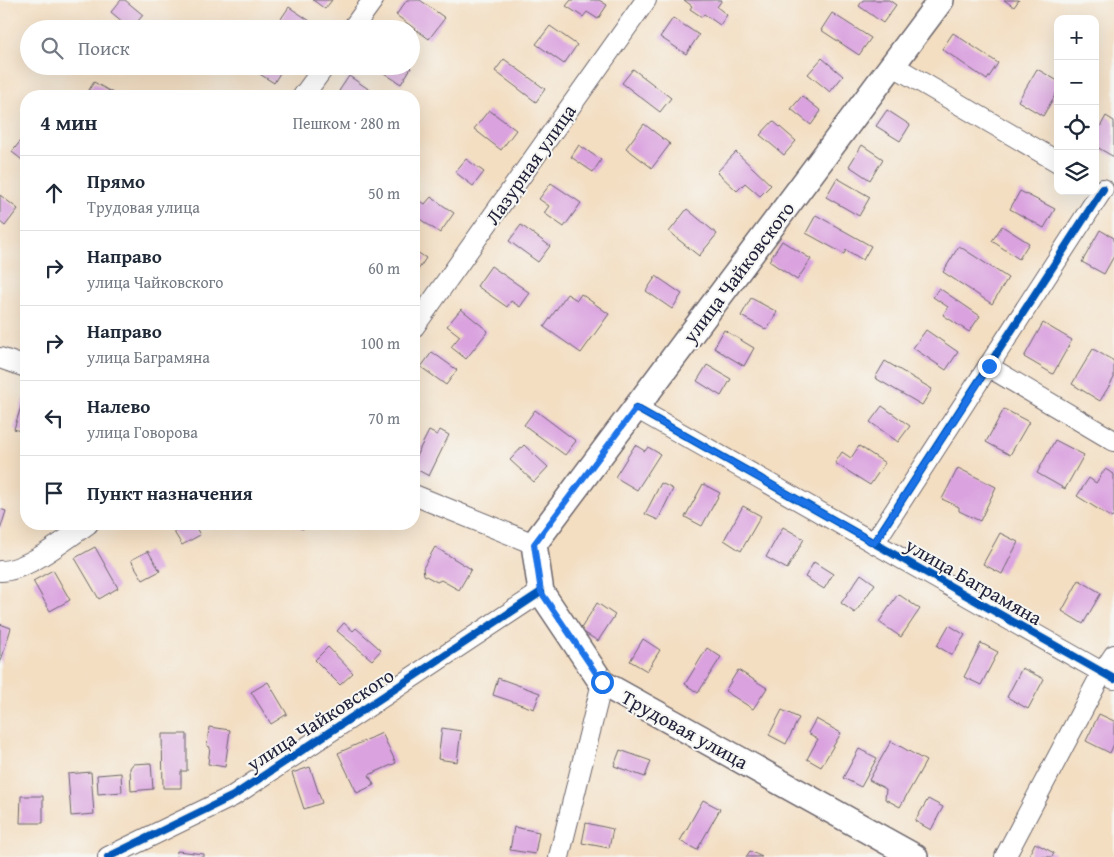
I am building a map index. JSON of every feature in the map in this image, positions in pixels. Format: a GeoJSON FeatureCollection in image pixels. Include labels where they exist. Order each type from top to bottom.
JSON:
{"type":"FeatureCollection","features":[{"type":"Feature","properties":{"kind":"main road","name":"улица Чайковского"},"geometry":{"type":"LineString","coordinates":[[534,544],[941,0]]}},
{"type":"Feature","properties":{"kind":"main road","name":"Трудовая улица"},"geometry":{"type":"LineString","coordinates":[[534,544],[541,592],[602,682],[915,857]]}},
{"type":"Feature","properties":{"kind":"street"},"geometry":{"type":"LineString","coordinates":[[359,20],[373,0]]}},
{"type":"Feature","properties":{"kind":"street","name":"Лазурная улица"},"geometry":{"type":"LineString","coordinates":[[420,319],[646,0]]}},
{"type":"Feature","properties":{"kind":"street"},"geometry":{"type":"LineString","coordinates":[[892,65],[1054,160]]}},
{"type":"Feature","properties":{"kind":"street"},"geometry":{"type":"LineString","coordinates":[[307,90],[318,75]]}},
{"type":"Feature","properties":{"kind":"street"},"geometry":{"type":"LineString","coordinates":[[874,543],[1104,189]]}},
{"type":"Feature","properties":{"kind":"street"},"geometry":{"type":"LineString","coordinates":[[0,358],[20,365]]}},
{"type":"Feature","properties":{"kind":"street"},"geometry":{"type":"LineString","coordinates":[[989,366],[1114,441]]}},
{"type":"Feature","properties":{"kind":"street","name":"улица Баграмяна"},"geometry":{"type":"LineString","coordinates":[[636,408],[1108,676]]}},
{"type":"Feature","properties":{"kind":"street"},"geometry":{"type":"LineString","coordinates":[[420,497],[534,544]]}},
{"type":"Feature","properties":{"kind":"street"},"geometry":{"type":"LineString","coordinates":[[0,571],[33,561],[79,530]]}},
{"type":"Feature","properties":{"kind":"street","name":"улица Чайковского"},"geometry":{"type":"LineString","coordinates":[[108,857],[233,796],[541,592]]}},
{"type":"Feature","properties":{"kind":"street"},"geometry":{"type":"LineString","coordinates":[[1005,857],[1108,676],[1114,655]]}},
{"type":"Feature","properties":{"kind":"street"},"geometry":{"type":"LineString","coordinates":[[559,857],[602,682]]}},
{"type":"Feature","properties":{"kind":"building"},"geometry":{"type":"Polygon","coordinates":[[[121,0],[125,0],[143,15],[139,20],[120,20],[111,12],[121,0]]]}},
{"type":"Feature","properties":{"kind":"building"},"geometry":{"type":"Polygon","coordinates":[[[313,0],[332,0],[325,9],[313,0]]]}},
{"type":"Feature","properties":{"kind":"building"},"geometry":{"type":"Polygon","coordinates":[[[407,0],[420,0],[445,18],[429,39],[420,32],[420,20],[403,20],[396,15],[407,0]]]}},
{"type":"Feature","properties":{"kind":"building"},"geometry":{"type":"Polygon","coordinates":[[[571,0],[599,0],[607,5],[598,19],[587,12],[583,17],[566,6],[571,0]]]}},
{"type":"Feature","properties":{"kind":"building"},"geometry":{"type":"Polygon","coordinates":[[[684,0],[722,0],[717,7],[727,15],[720,25],[704,14],[702,17],[690,9],[692,6],[684,0]]]}},
{"type":"Feature","properties":{"kind":"building"},"geometry":{"type":"Polygon","coordinates":[[[863,0],[889,0],[896,5],[883,23],[859,6],[863,0]]]}},
{"type":"Feature","properties":{"kind":"building"},"geometry":{"type":"Polygon","coordinates":[[[1004,0],[1019,0],[1014,7],[1004,0]]]}},
{"type":"Feature","properties":{"kind":"building"},"geometry":{"type":"Polygon","coordinates":[[[289,7],[308,20],[280,20],[289,7]]]}},
{"type":"Feature","properties":{"kind":"building"},"geometry":{"type":"Polygon","coordinates":[[[832,13],[871,38],[859,55],[821,30],[832,13]]]}},
{"type":"Feature","properties":{"kind":"building"},"geometry":{"type":"Polygon","coordinates":[[[673,18],[699,35],[686,54],[660,37],[673,18]]]}},
{"type":"Feature","properties":{"kind":"building"},"geometry":{"type":"Polygon","coordinates":[[[550,26],[577,45],[564,64],[536,44],[550,26]]]}},
{"type":"Feature","properties":{"kind":"building"},"geometry":{"type":"Polygon","coordinates":[[[953,33],[998,63],[987,80],[942,49],[953,33]]]}},
{"type":"Feature","properties":{"kind":"building"},"geometry":{"type":"Polygon","coordinates":[[[822,58],[843,76],[830,92],[808,74],[822,58]]]}},
{"type":"Feature","properties":{"kind":"building"},"geometry":{"type":"Polygon","coordinates":[[[504,59],[545,89],[536,102],[495,71],[504,59]]]}},
{"type":"Feature","properties":{"kind":"building"},"geometry":{"type":"Polygon","coordinates":[[[633,69],[671,98],[660,112],[622,83],[633,69]]]}},
{"type":"Feature","properties":{"kind":"building"},"geometry":{"type":"Polygon","coordinates":[[[1037,69],[1054,79],[1054,97],[1043,116],[1018,101],[1037,69]]]}},
{"type":"Feature","properties":{"kind":"building"},"geometry":{"type":"Polygon","coordinates":[[[261,75],[279,75],[274,83],[261,75]]]}},
{"type":"Feature","properties":{"kind":"building"},"geometry":{"type":"Polygon","coordinates":[[[387,75],[407,75],[401,84],[387,75]]]}},
{"type":"Feature","properties":{"kind":"building"},"geometry":{"type":"Polygon","coordinates":[[[349,76],[370,90],[340,90],[349,76]]]}},
{"type":"Feature","properties":{"kind":"building"},"geometry":{"type":"Polygon","coordinates":[[[94,82],[108,90],[89,90],[94,82]]]}},
{"type":"Feature","properties":{"kind":"building"},"geometry":{"type":"Polygon","coordinates":[[[802,96],[821,111],[811,125],[791,109],[802,96]]]}},
{"type":"Feature","properties":{"kind":"building"},"geometry":{"type":"Polygon","coordinates":[[[489,110],[516,130],[501,150],[474,129],[489,110]]]}},
{"type":"Feature","properties":{"kind":"building"},"geometry":{"type":"Polygon","coordinates":[[[887,110],[910,125],[900,141],[876,126],[887,110]]]}},
{"type":"Feature","properties":{"kind":"building"},"geometry":{"type":"Polygon","coordinates":[[[1106,116],[1114,121],[1114,157],[1099,148],[1099,129],[1106,116]]]}},
{"type":"Feature","properties":{"kind":"building"},"geometry":{"type":"Polygon","coordinates":[[[773,121],[796,141],[784,155],[760,135],[773,121]]]}},
{"type":"Feature","properties":{"kind":"building"},"geometry":{"type":"Polygon","coordinates":[[[644,124],[670,144],[652,168],[626,148],[644,124]]]}},
{"type":"Feature","properties":{"kind":"building"},"geometry":{"type":"Polygon","coordinates":[[[20,142],[20,158],[12,152],[20,142]]]}},
{"type":"Feature","properties":{"kind":"building"},"geometry":{"type":"Polygon","coordinates":[[[579,145],[601,160],[593,172],[571,157],[579,145]]]}},
{"type":"Feature","properties":{"kind":"building"},"geometry":{"type":"Polygon","coordinates":[[[862,145],[883,159],[870,180],[849,166],[862,145]]]}},
{"type":"Feature","properties":{"kind":"building"},"geometry":{"type":"Polygon","coordinates":[[[736,152],[771,185],[760,196],[745,183],[737,191],[717,172],[736,152]]]}},
{"type":"Feature","properties":{"kind":"building"},"geometry":{"type":"Polygon","coordinates":[[[466,159],[484,172],[473,186],[455,172],[466,159]]]}},
{"type":"Feature","properties":{"kind":"building"},"geometry":{"type":"Polygon","coordinates":[[[837,178],[870,197],[859,216],[826,197],[837,178]]]}},
{"type":"Feature","properties":{"kind":"building"},"geometry":{"type":"Polygon","coordinates":[[[551,183],[581,203],[564,227],[544,213],[549,206],[539,199],[551,183]]]}},
{"type":"Feature","properties":{"kind":"building"},"geometry":{"type":"Polygon","coordinates":[[[1020,191],[1055,209],[1044,228],[1010,209],[1020,191]]]}},
{"type":"Feature","properties":{"kind":"building"},"geometry":{"type":"Polygon","coordinates":[[[0,195],[18,209],[5,226],[0,222],[0,195]]]}},
{"type":"Feature","properties":{"kind":"building"},"geometry":{"type":"Polygon","coordinates":[[[431,197],[454,213],[440,233],[420,219],[420,201],[425,204],[431,197]]]}},
{"type":"Feature","properties":{"kind":"building"},"geometry":{"type":"Polygon","coordinates":[[[687,209],[717,234],[699,256],[669,232],[687,209]]]}},
{"type":"Feature","properties":{"kind":"building"},"geometry":{"type":"Polygon","coordinates":[[[816,215],[871,246],[863,260],[846,250],[844,254],[806,233],[816,215]]]}},
{"type":"Feature","properties":{"kind":"building"},"geometry":{"type":"Polygon","coordinates":[[[521,225],[550,246],[538,262],[509,241],[521,225]]]}},
{"type":"Feature","properties":{"kind":"building"},"geometry":{"type":"Polygon","coordinates":[[[1002,226],[1029,243],[1019,259],[992,241],[1002,226]]]}},
{"type":"Feature","properties":{"kind":"building"},"geometry":{"type":"Polygon","coordinates":[[[1100,230],[1114,238],[1114,256],[1104,274],[1082,262],[1100,230]]]}},
{"type":"Feature","properties":{"kind":"building"},"geometry":{"type":"Polygon","coordinates":[[[782,241],[811,259],[797,280],[769,261],[782,241]]]}},
{"type":"Feature","properties":{"kind":"building"},"geometry":{"type":"Polygon","coordinates":[[[959,246],[1008,278],[992,304],[943,272],[959,246]]]}},
{"type":"Feature","properties":{"kind":"building"},"geometry":{"type":"Polygon","coordinates":[[[420,254],[426,258],[420,267],[420,254]]]}},
{"type":"Feature","properties":{"kind":"building"},"geometry":{"type":"Polygon","coordinates":[[[491,266],[530,293],[520,307],[511,301],[507,307],[477,286],[491,266]]]}},
{"type":"Feature","properties":{"kind":"building"},"geometry":{"type":"Polygon","coordinates":[[[656,276],[682,294],[672,309],[646,291],[656,276]]]}},
{"type":"Feature","properties":{"kind":"building"},"geometry":{"type":"Polygon","coordinates":[[[939,288],[980,316],[969,332],[943,315],[948,307],[933,297],[939,288]]]}},
{"type":"Feature","properties":{"kind":"building"},"geometry":{"type":"Polygon","coordinates":[[[567,294],[577,300],[581,294],[609,314],[581,353],[544,327],[567,294]]]}},
{"type":"Feature","properties":{"kind":"building"},"geometry":{"type":"Polygon","coordinates":[[[751,298],[777,312],[767,330],[741,316],[751,298]]]}},
{"type":"Feature","properties":{"kind":"building"},"geometry":{"type":"Polygon","coordinates":[[[461,309],[488,331],[466,359],[451,347],[460,336],[447,326],[461,309]]]}},
{"type":"Feature","properties":{"kind":"building"},"geometry":{"type":"Polygon","coordinates":[[[1043,323],[1072,340],[1053,374],[1024,357],[1043,323]]]}},
{"type":"Feature","properties":{"kind":"building"},"geometry":{"type":"Polygon","coordinates":[[[724,330],[754,348],[744,366],[714,348],[724,330]]]}},
{"type":"Feature","properties":{"kind":"building"},"geometry":{"type":"Polygon","coordinates":[[[926,330],[958,352],[946,370],[913,348],[926,330]]]}},
{"type":"Feature","properties":{"kind":"building"},"geometry":{"type":"Polygon","coordinates":[[[1093,349],[1114,361],[1114,378],[1100,401],[1072,384],[1093,349]]]}},
{"type":"Feature","properties":{"kind":"building"},"geometry":{"type":"Polygon","coordinates":[[[432,352],[457,370],[446,385],[421,367],[432,352]]]}},
{"type":"Feature","properties":{"kind":"building"},"geometry":{"type":"Polygon","coordinates":[[[885,361],[932,389],[922,405],[875,378],[885,361]]]}},
{"type":"Feature","properties":{"kind":"building"},"geometry":{"type":"Polygon","coordinates":[[[707,365],[731,379],[721,396],[697,381],[707,365]]]}},
{"type":"Feature","properties":{"kind":"building"},"geometry":{"type":"Polygon","coordinates":[[[882,406],[910,426],[898,442],[870,422],[882,406]]]}},
{"type":"Feature","properties":{"kind":"building"},"geometry":{"type":"Polygon","coordinates":[[[1004,409],[1029,422],[1010,455],[986,442],[1004,409]]]}},
{"type":"Feature","properties":{"kind":"building"},"geometry":{"type":"Polygon","coordinates":[[[20,410],[20,431],[14,429],[20,410]]]}},
{"type":"Feature","properties":{"kind":"building"},"geometry":{"type":"Polygon","coordinates":[[[535,410],[576,441],[565,455],[524,425],[535,410]]]}},
{"type":"Feature","properties":{"kind":"building"},"geometry":{"type":"Polygon","coordinates":[[[440,430],[449,435],[429,476],[420,471],[420,448],[429,431],[437,435],[440,430]]]}},
{"type":"Feature","properties":{"kind":"building"},"geometry":{"type":"Polygon","coordinates":[[[1055,440],[1084,455],[1065,489],[1037,473],[1055,440]]]}},
{"type":"Feature","properties":{"kind":"building"},"geometry":{"type":"Polygon","coordinates":[[[524,445],[548,467],[534,482],[510,460],[524,445]]]}},
{"type":"Feature","properties":{"kind":"building"},"geometry":{"type":"Polygon","coordinates":[[[635,445],[645,451],[648,447],[660,454],[637,490],[615,477],[635,445]]]}},
{"type":"Feature","properties":{"kind":"building"},"geometry":{"type":"Polygon","coordinates":[[[859,446],[885,463],[870,485],[835,463],[842,452],[851,458],[859,446]]]}},
{"type":"Feature","properties":{"kind":"building"},"geometry":{"type":"Polygon","coordinates":[[[958,468],[996,487],[980,521],[959,511],[959,507],[942,499],[958,468]]]}},
{"type":"Feature","properties":{"kind":"building"},"geometry":{"type":"Polygon","coordinates":[[[1105,469],[1114,474],[1114,515],[1112,518],[1077,496],[1089,478],[1096,483],[1105,469]]]}},
{"type":"Feature","properties":{"kind":"building"},"geometry":{"type":"Polygon","coordinates":[[[661,483],[673,489],[658,520],[645,514],[661,483]]]}},
{"type":"Feature","properties":{"kind":"building"},"geometry":{"type":"Polygon","coordinates":[[[703,484],[720,493],[702,526],[685,517],[703,484]]]}},
{"type":"Feature","properties":{"kind":"building"},"geometry":{"type":"Polygon","coordinates":[[[743,506],[761,516],[741,551],[724,540],[743,506]]]}},
{"type":"Feature","properties":{"kind":"building"},"geometry":{"type":"Polygon","coordinates":[[[0,509],[6,511],[0,530],[0,509]]]}},
{"type":"Feature","properties":{"kind":"building"},"geometry":{"type":"Polygon","coordinates":[[[783,527],[804,539],[787,569],[766,557],[783,527]]]}},
{"type":"Feature","properties":{"kind":"building"},"geometry":{"type":"Polygon","coordinates":[[[173,530],[197,530],[200,535],[182,545],[173,530]]]}},
{"type":"Feature","properties":{"kind":"building"},"geometry":{"type":"Polygon","coordinates":[[[1000,533],[1018,542],[1002,574],[983,564],[1000,533]]]}},
{"type":"Feature","properties":{"kind":"building"},"geometry":{"type":"Polygon","coordinates":[[[95,547],[118,588],[99,599],[75,558],[95,547]]]}},
{"type":"Feature","properties":{"kind":"building"},"geometry":{"type":"Polygon","coordinates":[[[435,547],[471,569],[459,590],[441,580],[437,582],[424,575],[423,568],[435,547]]]}},
{"type":"Feature","properties":{"kind":"building"},"geometry":{"type":"Polygon","coordinates":[[[148,551],[160,571],[143,580],[131,560],[148,551]]]}},
{"type":"Feature","properties":{"kind":"building"},"geometry":{"type":"Polygon","coordinates":[[[814,562],[833,574],[824,589],[805,577],[814,562]]]}},
{"type":"Feature","properties":{"kind":"building"},"geometry":{"type":"Polygon","coordinates":[[[53,570],[70,600],[50,611],[33,581],[53,570]]]}},
{"type":"Feature","properties":{"kind":"building"},"geometry":{"type":"Polygon","coordinates":[[[861,574],[875,584],[855,613],[841,603],[861,574]]]}},
{"type":"Feature","properties":{"kind":"building"},"geometry":{"type":"Polygon","coordinates":[[[1079,580],[1101,593],[1083,624],[1062,611],[1079,580]]]}},
{"type":"Feature","properties":{"kind":"building"},"geometry":{"type":"Polygon","coordinates":[[[898,594],[920,609],[901,637],[879,622],[898,594]]]}},
{"type":"Feature","properties":{"kind":"building"},"geometry":{"type":"Polygon","coordinates":[[[597,603],[615,615],[598,641],[580,630],[597,603]]]}},
{"type":"Feature","properties":{"kind":"building"},"geometry":{"type":"Polygon","coordinates":[[[344,623],[353,631],[356,628],[381,650],[372,660],[337,631],[344,623]]]}},
{"type":"Feature","properties":{"kind":"building"},"geometry":{"type":"Polygon","coordinates":[[[0,624],[11,628],[0,664],[0,624]]]}},
{"type":"Feature","properties":{"kind":"building"},"geometry":{"type":"Polygon","coordinates":[[[949,625],[965,635],[952,655],[937,646],[949,625]]]}},
{"type":"Feature","properties":{"kind":"building"},"geometry":{"type":"Polygon","coordinates":[[[643,639],[660,650],[647,671],[630,661],[643,639]]]}},
{"type":"Feature","properties":{"kind":"building"},"geometry":{"type":"Polygon","coordinates":[[[981,643],[998,652],[981,685],[964,677],[981,643]]]}},
{"type":"Feature","properties":{"kind":"building"},"geometry":{"type":"Polygon","coordinates":[[[328,647],[353,673],[340,685],[315,660],[328,647]]]}},
{"type":"Feature","properties":{"kind":"building"},"geometry":{"type":"Polygon","coordinates":[[[707,648],[721,657],[698,693],[685,684],[707,648]]]}},
{"type":"Feature","properties":{"kind":"building"},"geometry":{"type":"Polygon","coordinates":[[[1022,668],[1044,679],[1028,709],[1007,697],[1022,668]]]}},
{"type":"Feature","properties":{"kind":"building"},"geometry":{"type":"Polygon","coordinates":[[[738,670],[767,688],[753,709],[725,691],[738,670]]]}},
{"type":"Feature","properties":{"kind":"building"},"geometry":{"type":"Polygon","coordinates":[[[498,678],[540,693],[534,709],[493,695],[498,678]]]}},
{"type":"Feature","properties":{"kind":"building"},"geometry":{"type":"Polygon","coordinates":[[[268,682],[287,714],[271,724],[251,692],[268,682]]]}},
{"type":"Feature","properties":{"kind":"building"},"geometry":{"type":"Polygon","coordinates":[[[782,710],[799,718],[786,744],[769,735],[782,710]]]}},
{"type":"Feature","properties":{"kind":"building"},"geometry":{"type":"Polygon","coordinates":[[[1099,714],[1114,721],[1114,744],[1110,753],[1086,741],[1099,714]]]}},
{"type":"Feature","properties":{"kind":"building"},"geometry":{"type":"Polygon","coordinates":[[[816,719],[841,733],[821,767],[807,759],[818,739],[808,733],[816,719]]]}},
{"type":"Feature","properties":{"kind":"building"},"geometry":{"type":"Polygon","coordinates":[[[209,727],[230,730],[225,767],[208,764],[210,747],[207,746],[209,727]]]}},
{"type":"Feature","properties":{"kind":"building"},"geometry":{"type":"Polygon","coordinates":[[[442,728],[461,731],[457,762],[438,759],[442,728]]]}},
{"type":"Feature","properties":{"kind":"building"},"geometry":{"type":"Polygon","coordinates":[[[382,733],[396,763],[369,775],[374,785],[357,793],[338,753],[382,733]]]}},
{"type":"Feature","properties":{"kind":"building"},"geometry":{"type":"Polygon","coordinates":[[[162,734],[187,734],[187,771],[181,771],[181,788],[163,788],[162,734]]]}},
{"type":"Feature","properties":{"kind":"building"},"geometry":{"type":"Polygon","coordinates":[[[891,741],[926,761],[900,807],[885,799],[886,789],[869,780],[891,741]]]}},
{"type":"Feature","properties":{"kind":"building"},"geometry":{"type":"Polygon","coordinates":[[[859,749],[877,758],[861,787],[843,778],[859,749]]]}},
{"type":"Feature","properties":{"kind":"building"},"geometry":{"type":"Polygon","coordinates":[[[620,750],[651,761],[645,777],[614,766],[620,750]]]}},
{"type":"Feature","properties":{"kind":"building"},"geometry":{"type":"Polygon","coordinates":[[[151,763],[153,789],[131,791],[130,768],[133,764],[151,763]]]}},
{"type":"Feature","properties":{"kind":"building"},"geometry":{"type":"Polygon","coordinates":[[[310,767],[322,803],[304,809],[292,773],[310,767]]]}},
{"type":"Feature","properties":{"kind":"building"},"geometry":{"type":"Polygon","coordinates":[[[91,772],[94,814],[71,816],[68,774],[91,772]]]}},
{"type":"Feature","properties":{"kind":"building"},"geometry":{"type":"Polygon","coordinates":[[[121,773],[122,792],[98,794],[97,775],[121,773]]]}},
{"type":"Feature","properties":{"kind":"building"},"geometry":{"type":"Polygon","coordinates":[[[21,796],[43,796],[43,823],[20,823],[21,796]]]}},
{"type":"Feature","properties":{"kind":"building"},"geometry":{"type":"Polygon","coordinates":[[[928,799],[943,807],[931,830],[915,821],[928,799]]]}},
{"type":"Feature","properties":{"kind":"building"},"geometry":{"type":"Polygon","coordinates":[[[703,800],[720,809],[697,850],[680,841],[703,800]]]}},
{"type":"Feature","properties":{"kind":"building"},"geometry":{"type":"Polygon","coordinates":[[[586,823],[613,829],[609,848],[582,843],[586,823]]]}},
{"type":"Feature","properties":{"kind":"building"},"geometry":{"type":"Polygon","coordinates":[[[514,827],[539,832],[535,854],[510,850],[514,827]]]}},
{"type":"Feature","properties":{"kind":"building"},"geometry":{"type":"Polygon","coordinates":[[[1035,843],[1054,853],[1052,857],[1028,857],[1035,843]]]}},
{"type":"Feature","properties":{"kind":"building"},"geometry":{"type":"Polygon","coordinates":[[[177,851],[204,854],[204,857],[176,857],[177,851]]]}},
{"type":"Feature","properties":{"kind":"building"},"geometry":{"type":"Polygon","coordinates":[[[750,851],[762,857],[746,857],[750,851]]]}},
{"type":"Feature","properties":{"kind":"cycle path"},"geometry":{"type":"LineString","coordinates":[[874,543],[1103,189]]}},
{"type":"Feature","properties":{"kind":"cycle path"},"geometry":{"type":"LineString","coordinates":[[636,408],[1114,679]]}},
{"type":"Feature","properties":{"kind":"cycle path"},"geometry":{"type":"LineString","coordinates":[[108,857],[233,796],[541,592]]}},
{"type":"Feature","properties":{"kind":"route"},"geometry":{"type":"LineString","coordinates":[[602,682],[541,592],[534,544],[636,408],[874,543],[989,366]]}}]}
